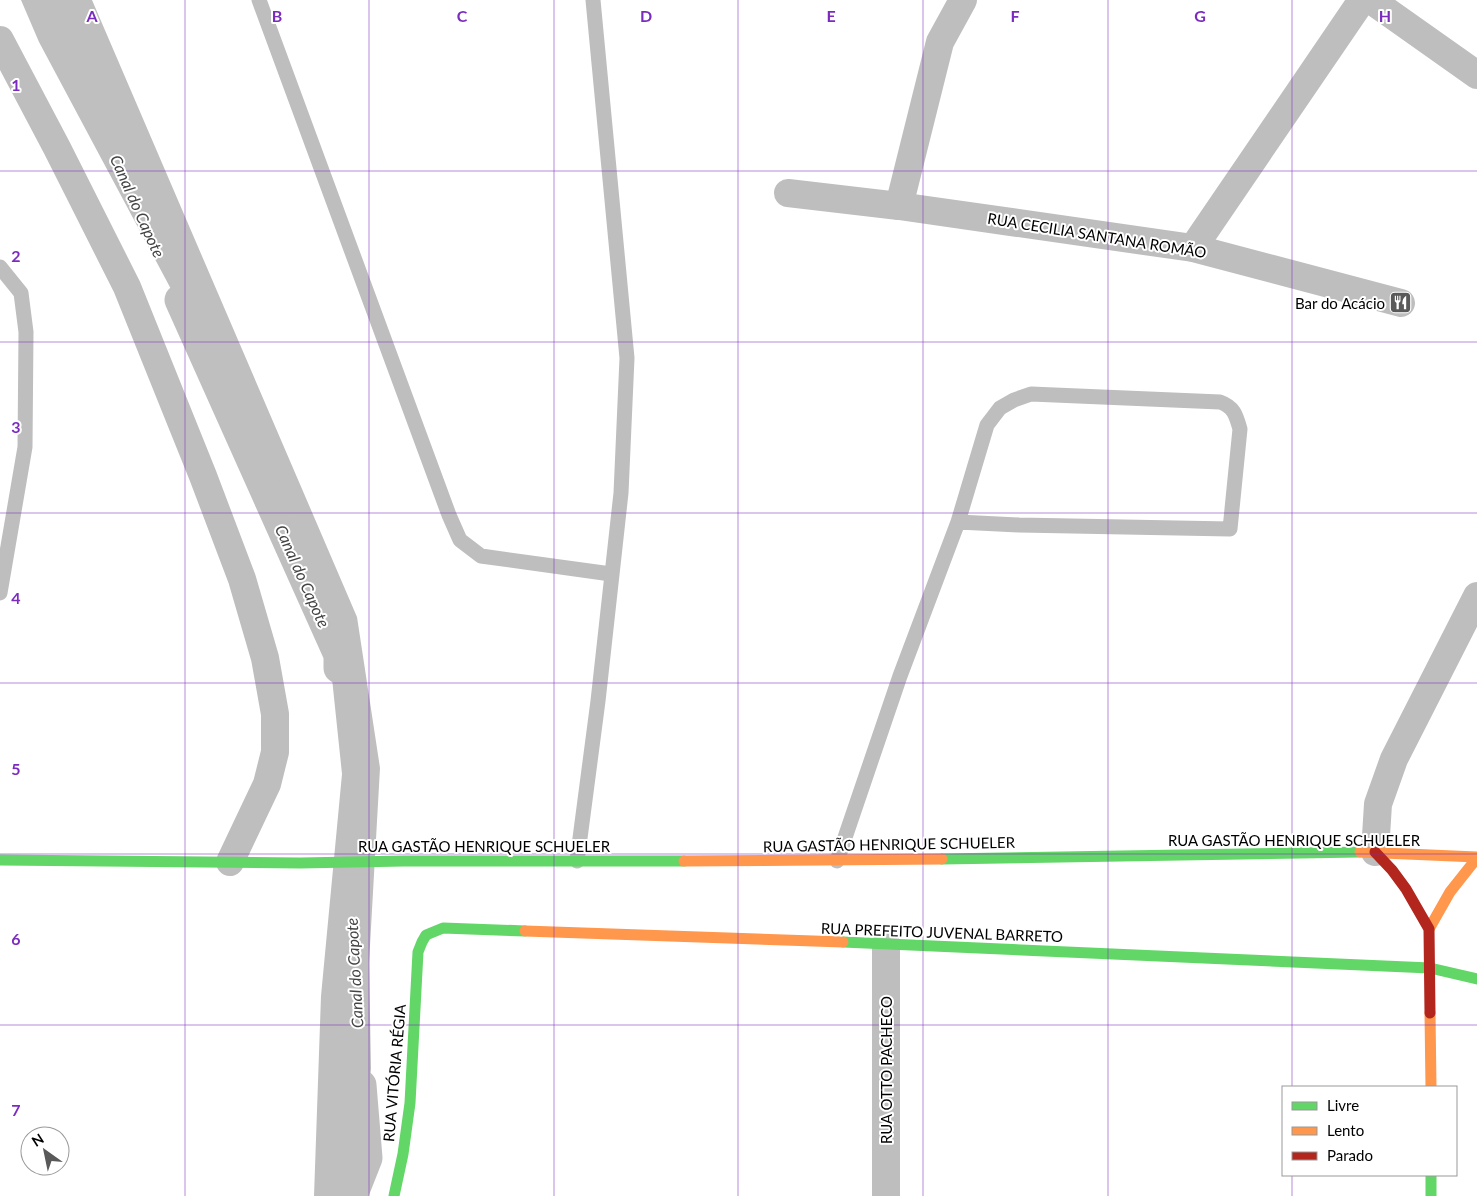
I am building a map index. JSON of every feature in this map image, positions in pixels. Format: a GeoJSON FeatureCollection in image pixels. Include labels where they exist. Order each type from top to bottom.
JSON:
{"type":"FeatureCollection","features":[{"type":"Feature","properties":{"kind":"main road","name":"RUA GASTÃO HENRIQUE SCHUELER"},"geometry":{"type":"LineString","coordinates":[[0,860],[300,863],[404,861],[837,861],[1375,852],[1477,858]]}},
{"type":"Feature","properties":{"kind":"main road"},"geometry":{"type":"LineString","coordinates":[[1375,852],[1406,889],[1429,929]]}},
{"type":"Feature","properties":{"kind":"main road"},"geometry":{"type":"LineString","coordinates":[[1431,1086],[1429,929],[1449,891],[1462,873],[1477,858]]}},
{"type":"Feature","properties":{"kind":"main road","name":"RUA PREFEITO JUVENAL BARRETO"},"geometry":{"type":"LineString","coordinates":[[418,952],[421,941],[428,932],[443,928],[886,944],[1430,968],[1477,979]]}},
{"type":"Feature","properties":{"kind":"main road","name":"RUA VITÓRIA RÉGIA"},"geometry":{"type":"LineString","coordinates":[[394,1196],[403,1154],[410,1103],[418,952]]}},
{"type":"Feature","properties":{"kind":"main road"},"geometry":{"type":"LineString","coordinates":[[1431,1176],[1431,1196]]}},
{"type":"Feature","properties":{"kind":"street"},"geometry":{"type":"LineString","coordinates":[[899,206],[940,42],[963,0]]}},
{"type":"Feature","properties":{"kind":"street"},"geometry":{"type":"LineString","coordinates":[[1192,248],[1362,0]]}},
{"type":"Feature","properties":{"kind":"street"},"geometry":{"type":"LineString","coordinates":[[1371,0],[1477,75]]}},
{"type":"Feature","properties":{"kind":"street"},"geometry":{"type":"LineString","coordinates":[[0,40],[6,67],[58,148],[127,287],[242,578],[265,658],[275,714],[275,752],[266,784],[230,862]]}},
{"type":"Feature","properties":{"kind":"street","name":"RUA CECILIA SANTANA ROMÃO"},"geometry":{"type":"LineString","coordinates":[[788,193],[899,206],[1192,248],[1401,303]]}},
{"type":"Feature","properties":{"kind":"street"},"geometry":{"type":"LineString","coordinates":[[1375,852],[1378,804],[1394,759],[1477,596]]}},
{"type":"Feature","properties":{"kind":"street","name":"RUA OTTO PACHECO"},"geometry":{"type":"LineString","coordinates":[[886,944],[886,1196]]}},
{"type":"Feature","properties":{"kind":"lane"},"geometry":{"type":"LineString","coordinates":[[259,0],[449,515],[460,540],[481,556],[611,574]]}},
{"type":"Feature","properties":{"kind":"lane"},"geometry":{"type":"LineString","coordinates":[[577,861],[598,702],[621,493],[627,358],[593,0]]}},
{"type":"Feature","properties":{"kind":"lane"},"geometry":{"type":"LineString","coordinates":[[0,266],[21,293],[26,332],[25,447],[0,593]]}},
{"type":"Feature","properties":{"kind":"lane"},"geometry":{"type":"LineString","coordinates":[[837,861],[900,676],[958,522],[987,425],[1000,408],[1014,400],[1031,394],[1220,402],[1230,406],[1237,417],[1240,429],[1230,529],[958,522]]}},
{"type":"Feature","properties":{"kind":"water"},"geometry":{"type":"Polygon","coordinates":[[[21,0],[92,0],[357,617],[380,768],[369,963],[371,1069],[357,1196],[314,1196],[321,996],[342,774],[326,621],[211,364],[39,42],[21,0]]]}},
{"type":"Feature","properties":{"kind":"waterway","name":"Canal do Capote"},"geometry":{"type":"LineString","coordinates":[[180,300],[339,655],[339,668]]}},
{"type":"Feature","properties":{"kind":"waterway","name":"Canal do Capote"},"geometry":{"type":"LineString","coordinates":[[352,1196],[367,1158],[361,1085]]}},
{"type":"Feature","properties":{"kind":"traffic: fast"},"geometry":{"type":"LineString","coordinates":[[942,859],[1360,852]]}},
{"type":"Feature","properties":{"kind":"traffic: fast"},"geometry":{"type":"LineString","coordinates":[[0,860],[300,863],[684,861]]}},
{"type":"Feature","properties":{"kind":"traffic: fast"},"geometry":{"type":"LineString","coordinates":[[394,1196],[403,1154],[410,1103],[418,952],[422,942],[426,935],[443,928],[525,931]]}},
{"type":"Feature","properties":{"kind":"traffic: fast"},"geometry":{"type":"LineString","coordinates":[[843,942],[1430,968],[1477,979]]}},
{"type":"Feature","properties":{"kind":"traffic: fast"},"geometry":{"type":"LineString","coordinates":[[1431,1176],[1431,1196]]}},
{"type":"Feature","properties":{"kind":"traffic: slow"},"geometry":{"type":"LineString","coordinates":[[1360,852],[1477,857]]}},
{"type":"Feature","properties":{"kind":"traffic: slow"},"geometry":{"type":"LineString","coordinates":[[1429,929],[1450,892],[1477,858]]}},
{"type":"Feature","properties":{"kind":"traffic: slow"},"geometry":{"type":"LineString","coordinates":[[684,861],[942,859]]}},
{"type":"Feature","properties":{"kind":"traffic: slow"},"geometry":{"type":"LineString","coordinates":[[525,931],[843,942]]}},
{"type":"Feature","properties":{"kind":"traffic: slow"},"geometry":{"type":"LineString","coordinates":[[1430,1013],[1431,1086]]}},
{"type":"Feature","properties":{"kind":"traffic: jam"},"geometry":{"type":"LineString","coordinates":[[1375,852],[1406,889],[1429,929],[1430,1013]]}},
{"type":"Feature","properties":{"kind":"place","name":"Bar do Acácio"},"geometry":{"type":"Point","coordinates":[1401,303]}}]}
